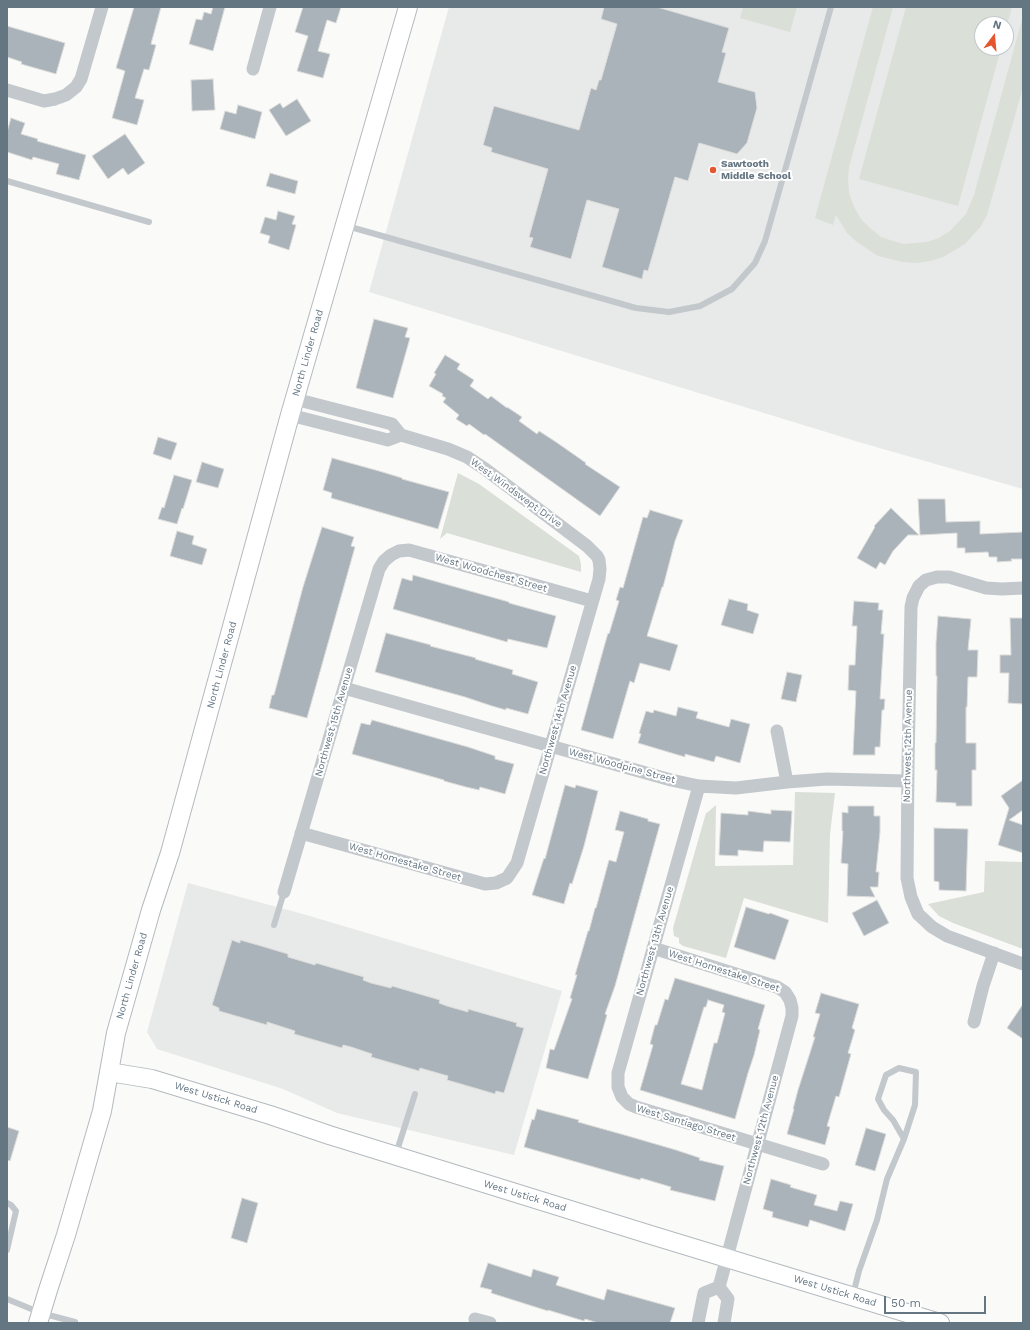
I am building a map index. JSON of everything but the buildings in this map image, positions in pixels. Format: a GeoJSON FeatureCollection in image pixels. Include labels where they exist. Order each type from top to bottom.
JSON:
{"type":"FeatureCollection","features":[{"type":"Feature","properties":{"kind":"main road","name":"North Linder Road"},"geometry":{"type":"LineString","coordinates":[[40,1318],[66,1235],[102,1110],[116,1033],[151,910],[170,853],[292,407],[408,7]]}},
{"type":"Feature","properties":{"kind":"main road","name":"West Ustick Road"},"geometry":{"type":"LineString","coordinates":[[109,1072],[152,1079],[270,1115],[329,1136],[726,1259],[940,1323]]}},
{"type":"Feature","properties":{"kind":"street"},"geometry":{"type":"LineString","coordinates":[[7,90],[44,100],[55,99],[66,95],[76,88],[81,79],[102,7]]}},
{"type":"Feature","properties":{"kind":"street"},"geometry":{"type":"LineString","coordinates":[[252,69],[270,7]]}},
{"type":"Feature","properties":{"kind":"street","name":"West Windswept Drive"},"geometry":{"type":"LineString","coordinates":[[292,407],[392,424],[401,435],[448,449],[467,457],[587,546],[600,560]]}},
{"type":"Feature","properties":{"kind":"street","name":"West Woodchest Street"},"geometry":{"type":"LineString","coordinates":[[391,554],[409,550],[592,601]]}},
{"type":"Feature","properties":{"kind":"street","name":"Northwest 15th Avenue"},"geometry":{"type":"LineString","coordinates":[[284,892],[379,569],[391,554]]}},
{"type":"Feature","properties":{"kind":"street","name":"Northwest 14th Avenue"},"geometry":{"type":"LineString","coordinates":[[507,878],[517,863],[599,579],[600,560]]}},
{"type":"Feature","properties":{"kind":"street","name":"Northwest 12th Avenue"},"geometry":{"type":"LineString","coordinates":[[994,953],[947,936],[932,927],[918,914],[911,897],[907,878],[907,781],[911,607],[913,598],[919,586],[926,580],[937,577],[949,577],[986,588],[1023,588]]}},
{"type":"Feature","properties":{"kind":"street","name":"West Woodpine Street"},"geometry":{"type":"LineString","coordinates":[[344,688],[671,780],[699,786],[736,788],[830,779],[907,781]]}},
{"type":"Feature","properties":{"kind":"street"},"geometry":{"type":"LineString","coordinates":[[777,731],[787,782]]}},
{"type":"Feature","properties":{"kind":"street","name":"Northwest 13th Avenue"},"geometry":{"type":"LineString","coordinates":[[622,1097],[618,1087],[618,1073],[699,786]]}},
{"type":"Feature","properties":{"kind":"street","name":"West Homestake Street"},"geometry":{"type":"LineString","coordinates":[[302,833],[485,884],[496,883],[507,878]]}},
{"type":"Feature","properties":{"kind":"street","name":"West Homestake Street"},"geometry":{"type":"LineString","coordinates":[[653,948],[777,987],[785,992],[790,1000]]}},
{"type":"Feature","properties":{"kind":"street"},"geometry":{"type":"LineString","coordinates":[[974,1022],[983,986],[994,953],[1023,964]]}},
{"type":"Feature","properties":{"kind":"street","name":"Northwest 12th Avenue"},"geometry":{"type":"LineString","coordinates":[[719,1287],[792,1016],[790,1000]]}},
{"type":"Feature","properties":{"kind":"street","name":"West Santiago Street"},"geometry":{"type":"LineString","coordinates":[[622,1097],[628,1104],[636,1108],[823,1164]]}},
{"type":"Feature","properties":{"kind":"street"},"geometry":{"type":"LineString","coordinates":[[698,1323],[704,1293],[719,1287],[728,1299],[724,1323]]}},
{"type":"Feature","properties":{"kind":"street"},"geometry":{"type":"LineString","coordinates":[[475,1319],[490,1323]]}},
{"type":"Feature","properties":{"kind":"lane"},"geometry":{"type":"LineString","coordinates":[[346,225],[636,308],[669,312],[700,306],[732,289],[754,263],[765,241],[831,7]]}},
{"type":"Feature","properties":{"kind":"lane"},"geometry":{"type":"LineString","coordinates":[[7,181],[149,222]]}},
{"type":"Feature","properties":{"kind":"lane"},"geometry":{"type":"LineString","coordinates":[[274,925],[284,892]]}},
{"type":"Feature","properties":{"kind":"lane"},"geometry":{"type":"LineString","coordinates":[[852,1296],[877,1220],[887,1179],[904,1139],[915,1105],[916,1072],[899,1068],[886,1075],[878,1099],[904,1139]]}},
{"type":"Feature","properties":{"kind":"lane"},"geometry":{"type":"LineString","coordinates":[[395,1156],[415,1094]]}},
{"type":"Feature","properties":{"kind":"lane"},"geometry":{"type":"LineString","coordinates":[[7,1203],[16,1211],[7,1250]]}},
{"type":"Feature","properties":{"kind":"lane"},"geometry":{"type":"LineString","coordinates":[[7,1300],[40,1318],[75,1322]]}},
{"type":"Feature","properties":{"kind":"shaded area","name":"Sawtooth Middle School"},"geometry":{"type":"Polygon","coordinates":[[[449,7],[1023,7],[1023,489],[862,443],[369,292],[449,7]]]}},
{"type":"Feature","properties":{"kind":"shaded area"},"geometry":{"type":"Polygon","coordinates":[[[743,7],[797,7],[790,32],[740,18],[743,7]]]}},
{"type":"Feature","properties":{"kind":"shaded area"},"geometry":{"type":"Polygon","coordinates":[[[873,7],[893,7],[849,167],[849,193],[854,207],[861,219],[871,229],[881,237],[904,244],[927,242],[939,238],[950,231],[966,214],[974,195],[1012,56],[1014,56],[1014,49],[1023,16],[1023,87],[987,215],[981,226],[965,244],[943,257],[930,261],[916,263],[903,262],[878,256],[857,242],[847,233],[836,215],[833,225],[815,218],[873,7]]]}},
{"type":"Feature","properties":{"kind":"shaded area"},"geometry":{"type":"Polygon","coordinates":[[[906,7],[1012,7],[1010,16],[974,16],[974,56],[999,56],[958,206],[859,179],[906,7]]]}},
{"type":"Feature","properties":{"kind":"shaded area"},"geometry":{"type":"Polygon","coordinates":[[[458,473],[479,484],[579,556],[581,572],[447,533],[440,539],[458,473]]]}},
{"type":"Feature","properties":{"kind":"shaded area"},"geometry":{"type":"Polygon","coordinates":[[[795,792],[835,793],[830,834],[828,923],[744,898],[726,958],[683,946],[679,943],[679,938],[674,936],[673,928],[706,813],[716,805],[715,866],[793,865],[795,792]]]}},
{"type":"Feature","properties":{"kind":"shaded area"},"geometry":{"type":"Polygon","coordinates":[[[985,861],[1023,862],[1023,949],[953,923],[939,916],[928,904],[984,892],[985,861]]]}},
{"type":"Feature","properties":{"kind":"shaded area"},"geometry":{"type":"Polygon","coordinates":[[[188,883],[303,914],[562,991],[514,1155],[337,1113],[283,1089],[157,1049],[147,1032],[188,883]]]}},
{"type":"Feature","properties":{"kind":"place","name":"Sawtooth Middle School"},"geometry":{"type":"Point","coordinates":[713,170]}}]}
